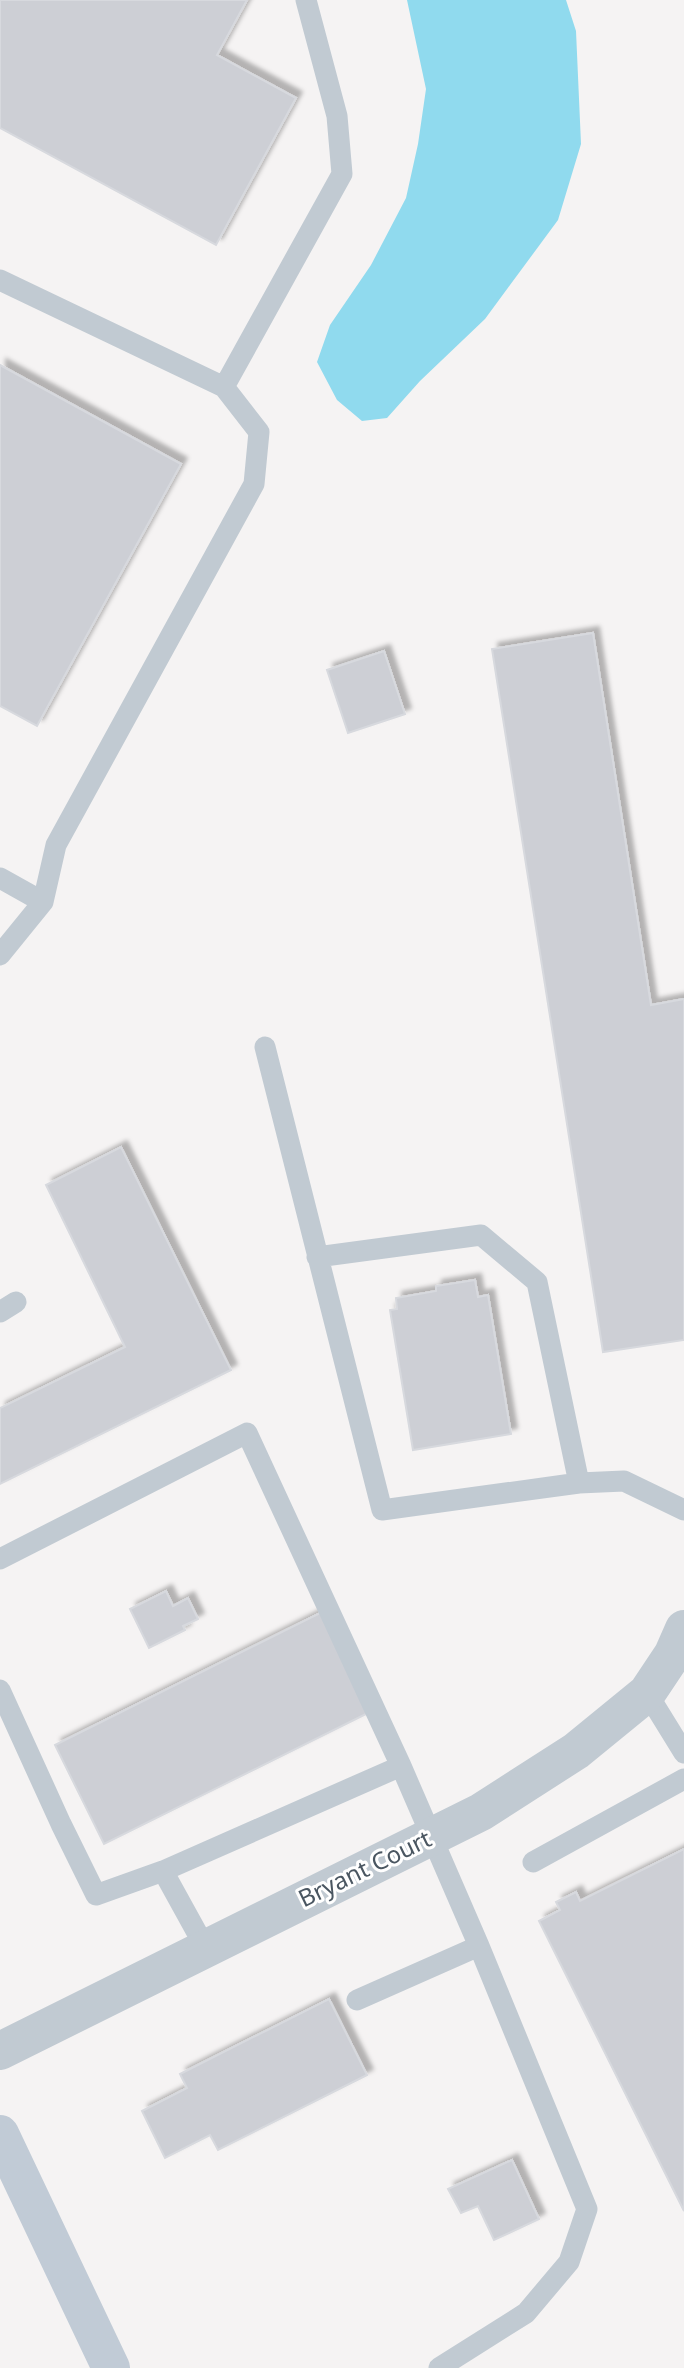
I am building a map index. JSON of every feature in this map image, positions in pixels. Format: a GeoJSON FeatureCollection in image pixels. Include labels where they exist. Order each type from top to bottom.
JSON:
{"type":"FeatureCollection","features":[{"type":"Feature","properties":{"kind":"street","name":"Bryant Court"},"geometry":{"type":"LineString","coordinates":[[0,2051],[481,1812],[576,1751],[647,1693],[673,1654],[684,1629]]}},
{"type":"Feature","properties":{"kind":"street"},"geometry":{"type":"LineString","coordinates":[[0,2134],[111,2368]]}},
{"type":"Feature","properties":{"kind":"lane"},"geometry":{"type":"LineString","coordinates":[[224,387],[342,174],[337,116],[306,0]]}},
{"type":"Feature","properties":{"kind":"lane"},"geometry":{"type":"LineString","coordinates":[[0,280],[224,387],[259,432],[254,484],[56,845],[43,902],[0,955]]}},
{"type":"Feature","properties":{"kind":"lane"},"geometry":{"type":"LineString","coordinates":[[0,878],[43,902]]}},
{"type":"Feature","properties":{"kind":"lane"},"geometry":{"type":"LineString","coordinates":[[265,1047],[382,1510],[579,1483],[625,1481],[684,1510]]}},
{"type":"Feature","properties":{"kind":"lane"},"geometry":{"type":"LineString","coordinates":[[317,1257],[481,1236],[537,1282],[579,1483]]}},
{"type":"Feature","properties":{"kind":"lane"},"geometry":{"type":"LineString","coordinates":[[0,1559],[247,1433],[433,1836],[587,2209],[569,2262],[526,2313],[439,2368]]}},
{"type":"Feature","properties":{"kind":"lane"},"geometry":{"type":"LineString","coordinates":[[0,1689],[96,1895],[163,1871],[401,1766]]}},
{"type":"Feature","properties":{"kind":"lane"},"geometry":{"type":"LineString","coordinates":[[647,1693],[684,1753]]}},
{"type":"Feature","properties":{"kind":"lane"},"geometry":{"type":"LineString","coordinates":[[533,1862],[684,1779]]}},
{"type":"Feature","properties":{"kind":"lane"},"geometry":{"type":"LineString","coordinates":[[163,1871],[206,1949]]}},
{"type":"Feature","properties":{"kind":"lane"},"geometry":{"type":"LineString","coordinates":[[357,2000],[479,1946]]}},
{"type":"Feature","properties":{"kind":"water"},"geometry":{"type":"Polygon","coordinates":[[[407,0],[566,0],[576,31],[581,144],[558,220],[485,319],[420,381],[387,418],[362,421],[337,400],[317,362],[330,325],[371,265],[406,198],[426,89],[407,0]]]}},
{"type":"Feature","properties":{"kind":"building"},"geometry":{"type":"Polygon","coordinates":[[[0,0],[247,0],[217,55],[296,98],[216,245],[0,128],[0,0]]]}},
{"type":"Feature","properties":{"kind":"building"},"geometry":{"type":"Polygon","coordinates":[[[0,365],[181,464],[37,726],[0,706],[0,365]]]}},
{"type":"Feature","properties":{"kind":"building"},"geometry":{"type":"Polygon","coordinates":[[[593,633],[651,1005],[684,999],[684,1340],[603,1352],[492,649],[593,633]]]}},
{"type":"Feature","properties":{"kind":"building"},"geometry":{"type":"Polygon","coordinates":[[[384,651],[405,714],[348,733],[327,670],[384,651]]]}},
{"type":"Feature","properties":{"kind":"building"},"geometry":{"type":"Polygon","coordinates":[[[121,1147],[231,1370],[0,1484],[0,1408],[125,1347],[46,1185],[121,1147]]]}},
{"type":"Feature","properties":{"kind":"building"},"geometry":{"type":"Polygon","coordinates":[[[475,1280],[478,1297],[488,1295],[511,1434],[413,1450],[390,1310],[397,1309],[396,1298],[436,1291],[436,1286],[475,1280]]]}},
{"type":"Feature","properties":{"kind":"building"},"geometry":{"type":"Polygon","coordinates":[[[166,1591],[173,1606],[188,1598],[198,1619],[183,1626],[185,1630],[149,1648],[130,1609],[166,1591]]]}},
{"type":"Feature","properties":{"kind":"building"},"geometry":{"type":"Polygon","coordinates":[[[322,1612],[372,1711],[104,1844],[55,1745],[322,1612]]]}},
{"type":"Feature","properties":{"kind":"building"},"geometry":{"type":"Polygon","coordinates":[[[684,1849],[684,2211],[539,1921],[560,1910],[556,1902],[576,1892],[580,1901],[684,1849]]]}},
{"type":"Feature","properties":{"kind":"building"},"geometry":{"type":"Polygon","coordinates":[[[329,1999],[367,2075],[218,2150],[210,2135],[165,2158],[142,2111],[187,2088],[180,2074],[329,1999]]]}},
{"type":"Feature","properties":{"kind":"building"},"geometry":{"type":"Polygon","coordinates":[[[512,2160],[539,2219],[494,2240],[478,2206],[461,2213],[448,2189],[512,2160]]]}}]}
